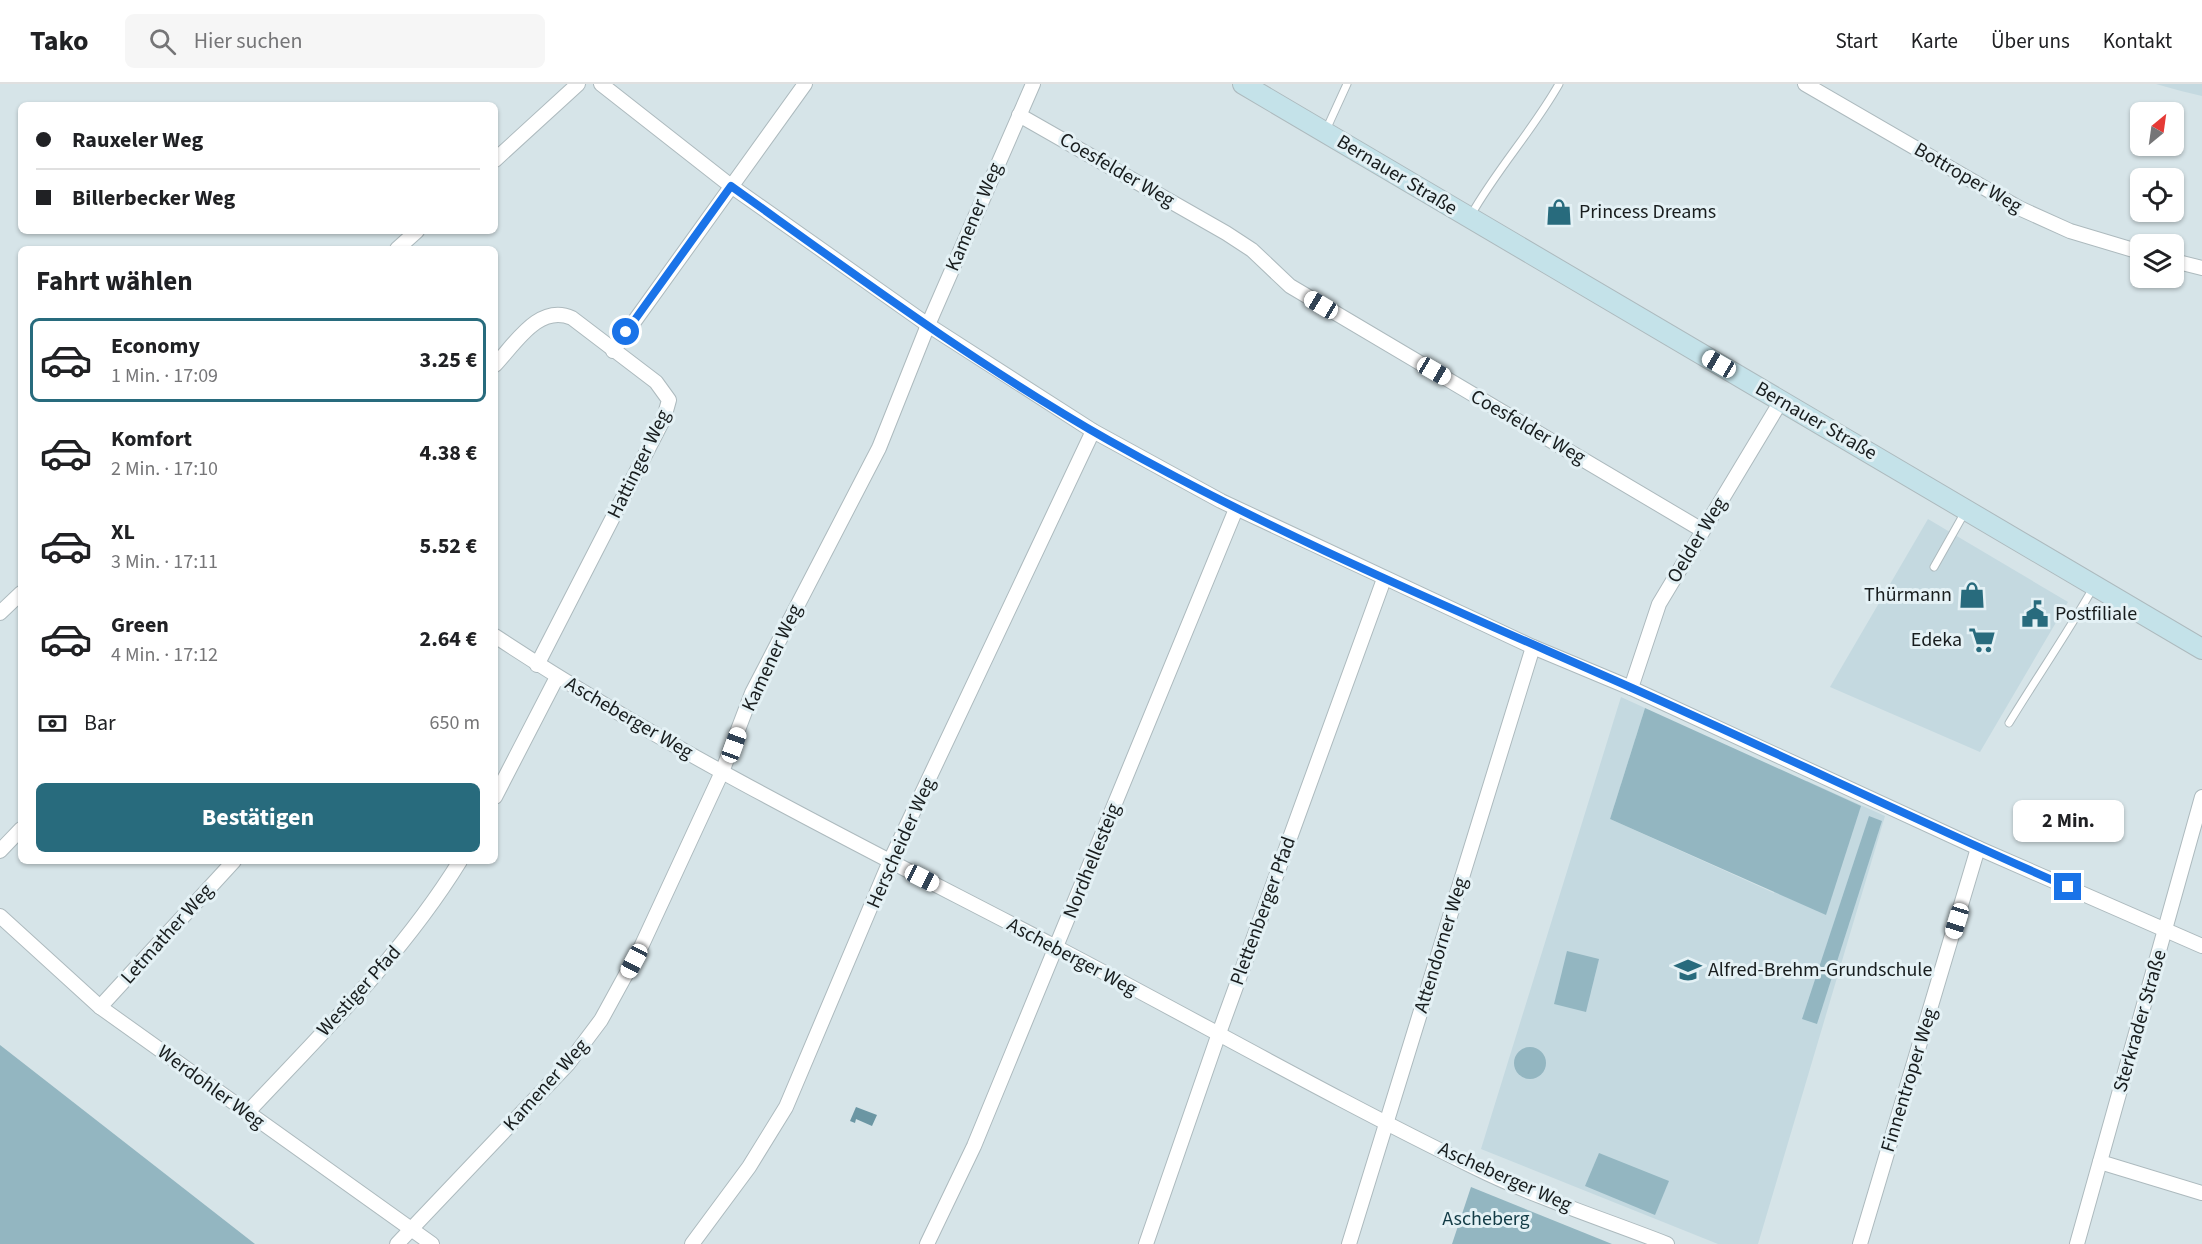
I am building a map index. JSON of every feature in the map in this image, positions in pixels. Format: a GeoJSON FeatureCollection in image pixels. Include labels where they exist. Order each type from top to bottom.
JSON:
{"type":"FeatureCollection","features":[{"type":"Feature","properties":{"kind":"main road","name":"Bernauer Straße"},"geometry":{"type":"LineString","coordinates":[[1243,84],[2202,649]]}},
{"type":"Feature","properties":{"kind":"street"},"geometry":{"type":"LineString","coordinates":[[498,157],[578,84]]}},
{"type":"Feature","properties":{"kind":"street"},"geometry":{"type":"LineString","coordinates":[[601,84],[731,186],[928,325],[1094,431],[1236,509],[1533,647],[1631,688],[1978,848],[2202,946]]}},
{"type":"Feature","properties":{"kind":"street"},"geometry":{"type":"LineString","coordinates":[[613,351],[805,84]]}},
{"type":"Feature","properties":{"kind":"street","name":"Kamener Weg"},"geometry":{"type":"LineString","coordinates":[[397,1244],[568,1064],[585,1043],[641,947],[723,772],[752,693],[879,448],[928,325],[1033,84]]}},
{"type":"Feature","properties":{"kind":"street","name":"Bottroper Weg"},"geometry":{"type":"LineString","coordinates":[[1805,84],[2019,208],[2070,231],[2130,249]]}},
{"type":"Feature","properties":{"kind":"street","name":"Coesfelder Weg"},"geometry":{"type":"LineString","coordinates":[[1019,115],[1226,233],[1252,250],[1290,286],[1702,530]]}},
{"type":"Feature","properties":{"kind":"street"},"geometry":{"type":"LineString","coordinates":[[401,246],[414,234]]}},
{"type":"Feature","properties":{"kind":"street"},"geometry":{"type":"LineString","coordinates":[[2184,264],[2202,268]]}},
{"type":"Feature","properties":{"kind":"street","name":"Hattinger Weg"},"geometry":{"type":"LineString","coordinates":[[498,362],[537,321],[554,313],[572,318],[656,382],[669,400],[668,408],[537,665]]}},
{"type":"Feature","properties":{"kind":"street","name":"Oelder Weg"},"geometry":{"type":"LineString","coordinates":[[1631,688],[1659,604],[1781,401]]}},
{"type":"Feature","properties":{"kind":"street","name":"Herscheider Weg"},"geometry":{"type":"LineString","coordinates":[[692,1244],[749,1167],[786,1107],[890,861],[1094,431]]}},
{"type":"Feature","properties":{"kind":"street","name":"Nordhellesteig"},"geometry":{"type":"LineString","coordinates":[[927,1244],[974,1146],[1236,509]]}},
{"type":"Feature","properties":{"kind":"street","name":"Plettenberger Pfad"},"geometry":{"type":"LineString","coordinates":[[1146,1244],[1218,1036],[1384,579]]}},
{"type":"Feature","properties":{"kind":"street"},"geometry":{"type":"LineString","coordinates":[[0,613],[18,596]]}},
{"type":"Feature","properties":{"kind":"street","name":"Ascheberger Weg"},"geometry":{"type":"LineString","coordinates":[[498,638],[557,677],[723,772],[1056,947],[1218,1036],[1478,1169],[1667,1244]]}},
{"type":"Feature","properties":{"kind":"street","name":"Attendorner Weg"},"geometry":{"type":"LineString","coordinates":[[1349,1244],[1533,647]]}},
{"type":"Feature","properties":{"kind":"street"},"geometry":{"type":"LineString","coordinates":[[498,791],[557,677]]}},
{"type":"Feature","properties":{"kind":"street","name":"Sterkrader Straße"},"geometry":{"type":"LineString","coordinates":[[2077,1244],[2202,797]]}},
{"type":"Feature","properties":{"kind":"street"},"geometry":{"type":"LineString","coordinates":[[0,851],[18,832]]}},
{"type":"Feature","properties":{"kind":"street","name":"Finnentroper Weg"},"geometry":{"type":"LineString","coordinates":[[1860,1244],[1978,848]]}},
{"type":"Feature","properties":{"kind":"street","name":"Letmather Weg"},"geometry":{"type":"LineString","coordinates":[[100,1007],[231,864]]}},
{"type":"Feature","properties":{"kind":"street","name":"Westiger Pfad"},"geometry":{"type":"LineString","coordinates":[[247,1113],[380,970],[417,925],[458,864]]}},
{"type":"Feature","properties":{"kind":"street","name":"Werdohler Weg"},"geometry":{"type":"LineString","coordinates":[[0,916],[100,1007],[432,1244]]}},
{"type":"Feature","properties":{"kind":"street"},"geometry":{"type":"LineString","coordinates":[[2100,1162],[2202,1193]]}},
{"type":"Feature","properties":{"kind":"lane"},"geometry":{"type":"LineString","coordinates":[[1325,132],[1347,84]]}},
{"type":"Feature","properties":{"kind":"lane"},"geometry":{"type":"LineString","coordinates":[[1470,218],[1491,180],[1546,108],[1559,84]]}},
{"type":"Feature","properties":{"kind":"lane"},"geometry":{"type":"LineString","coordinates":[[1934,567],[1967,510]]}},
{"type":"Feature","properties":{"kind":"lane"},"geometry":{"type":"LineString","coordinates":[[2009,723],[2058,649],[2094,585]]}},
{"type":"Feature","properties":{"kind":"shaded area"},"geometry":{"type":"Polygon","coordinates":[[[2156,84],[2202,84],[2202,96],[2181,91],[2156,84]]]}},
{"type":"Feature","properties":{"kind":"shaded area"},"geometry":{"type":"Polygon","coordinates":[[[1928,519],[2068,602],[1980,752],[1830,687],[1928,519]]]}},
{"type":"Feature","properties":{"kind":"shaded area","name":"Alfred-Brehm-Grundschule"},"geometry":{"type":"Polygon","coordinates":[[[1621,697],[1645,708],[1610,819],[1774,893],[1807,781],[1885,816],[1758,1244],[1718,1244],[1481,1149],[1621,697]]]}},
{"type":"Feature","properties":{"kind":"shaded area"},"geometry":{"type":"Polygon","coordinates":[[[856,1107],[877,1115],[872,1126],[856,1119],[855,1123],[850,1121],[856,1107]]]}},
{"type":"Feature","properties":{"kind":"green space"},"geometry":{"type":"Polygon","coordinates":[[[1645,708],[1861,806],[1826,915],[1610,819],[1645,708]]]}},
{"type":"Feature","properties":{"kind":"green space"},"geometry":{"type":"Polygon","coordinates":[[[1869,816],[1882,821],[1817,1024],[1802,1019],[1869,816]]]}},
{"type":"Feature","properties":{"kind":"green space"},"geometry":{"type":"Polygon","coordinates":[[[1567,951],[1599,959],[1586,1012],[1554,1004],[1567,951]]]}},
{"type":"Feature","properties":{"kind":"green space"},"geometry":{"type":"Polygon","coordinates":[[[0,1045],[255,1244],[0,1244],[0,1045]]]}},
{"type":"Feature","properties":{"kind":"green space"},"geometry":{"type":"Polygon","coordinates":[[[1530,1047],[1541,1052],[1546,1063],[1541,1074],[1530,1079],[1519,1074],[1514,1063],[1519,1052],[1530,1047]]]}},
{"type":"Feature","properties":{"kind":"green space"},"geometry":{"type":"Polygon","coordinates":[[[1599,1153],[1669,1181],[1655,1215],[1585,1186],[1599,1153]]]}},
{"type":"Feature","properties":{"kind":"green space","name":"Ascheberg"},"geometry":{"type":"Polygon","coordinates":[[[1471,1187],[1612,1244],[1452,1244],[1471,1187]]]}},
{"type":"Feature","properties":{"kind":"place","name":"Princess Dreams"},"geometry":{"type":"Point","coordinates":[1559,212]}},
{"type":"Feature","properties":{"kind":"place","name":"Thürmann"},"geometry":{"type":"Point","coordinates":[1972,595]}},
{"type":"Feature","properties":{"kind":"place","name":"Postfiliale"},"geometry":{"type":"Point","coordinates":[2035,614]}},
{"type":"Feature","properties":{"kind":"place","name":"Edeka"},"geometry":{"type":"Point","coordinates":[1982,640]}},
{"type":"Feature","properties":{"kind":"place","name":"Alfred-Brehm-Grundschule"},"geometry":{"type":"Point","coordinates":[1688,970]}},
{"type":"Feature","properties":{"kind":"route"},"geometry":{"type":"LineString","coordinates":[[626,332],[731,186],[928,325],[1077,421],[1109,441],[1236,509],[1533,647],[1631,688],[1978,848],[2068,887]]}}]}
